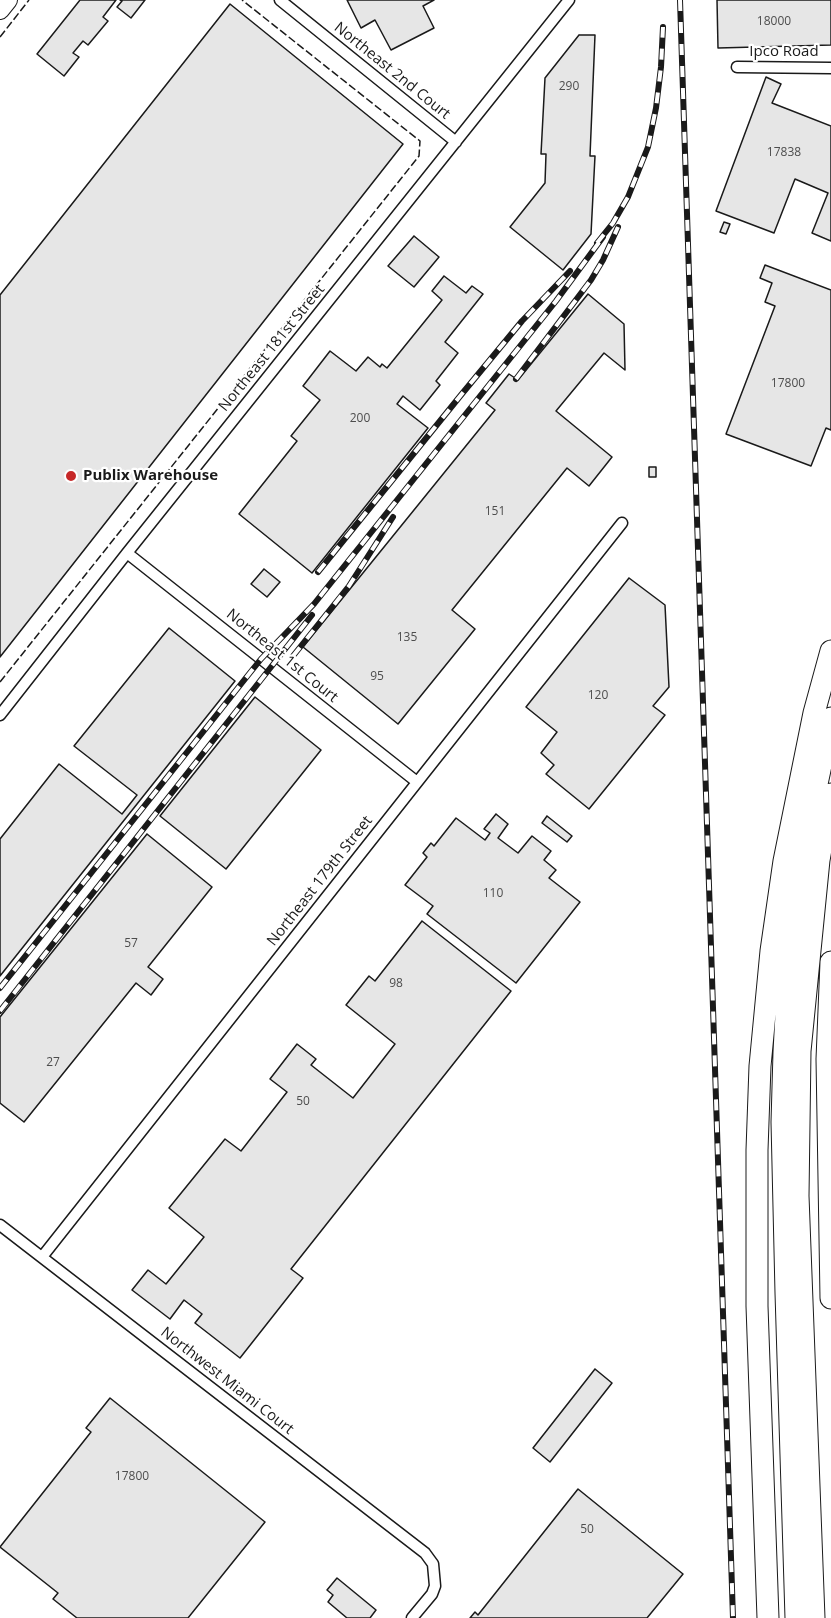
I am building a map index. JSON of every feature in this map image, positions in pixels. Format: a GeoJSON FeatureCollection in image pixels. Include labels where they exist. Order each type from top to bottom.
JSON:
{"type":"FeatureCollection","features":[{"type":"Feature","properties":{"kind":"highway"},"geometry":{"type":"LineString","coordinates":[[768,1618],[757,1306],[757,1150],[760,1066],[771,951],[784,861],[814,713],[831,651]]}},
{"type":"Feature","properties":{"kind":"highway"},"geometry":{"type":"LineString","coordinates":[[796,1618],[782,1122],[784,1052],[788,977],[801,859],[831,718]]}},
{"type":"Feature","properties":{"kind":"highway"},"geometry":{"type":"LineString","coordinates":[[814,1618],[798,1196],[800,1052],[819,860],[831,794]]}},
{"type":"Feature","properties":{"kind":"highway"},"geometry":{"type":"LineString","coordinates":[[831,962],[827,1059],[831,1298]]}},
{"type":"Feature","properties":{"kind":"main road"},"geometry":{"type":"LineString","coordinates":[[0,10],[8,0]]}},
{"type":"Feature","properties":{"kind":"street","name":"Northeast 2nd Court"},"geometry":{"type":"LineString","coordinates":[[280,0],[456,142]]}},
{"type":"Feature","properties":{"kind":"street","name":"Northeast 181st Street"},"geometry":{"type":"LineString","coordinates":[[0,716],[127,553],[569,0]]}},
{"type":"Feature","properties":{"kind":"street","name":"Ipco Road"},"geometry":{"type":"LineString","coordinates":[[737,67],[831,68]]}},
{"type":"Feature","properties":{"kind":"street","name":"Northeast 179th Street"},"geometry":{"type":"LineString","coordinates":[[42,1257],[622,524]]}},
{"type":"Feature","properties":{"kind":"street","name":"Northeast 1st Court"},"geometry":{"type":"LineString","coordinates":[[127,553],[417,783]]}},
{"type":"Feature","properties":{"kind":"street","name":"Northwest Miami Court"},"geometry":{"type":"LineString","coordinates":[[0,1225],[425,1553],[433,1564],[435,1586],[432,1594],[412,1618]]}},
{"type":"Feature","properties":{"kind":"building"},"geometry":{"type":"Polygon","coordinates":[[[80,0],[116,0],[103,17],[108,21],[88,45],[83,41],[73,53],[79,57],[64,76],[37,54],[80,0]]]}},
{"type":"Feature","properties":{"kind":"building"},"geometry":{"type":"Polygon","coordinates":[[[120,0],[145,0],[131,18],[117,7],[122,1],[120,0]]]}},
{"type":"Feature","properties":{"kind":"building"},"geometry":{"type":"Polygon","coordinates":[[[347,0],[434,0],[423,6],[434,28],[391,50],[375,20],[361,28],[347,0]]]}},
{"type":"Feature","properties":{"kind":"building"},"geometry":{"type":"Polygon","coordinates":[[[717,0],[831,0],[831,45],[718,48],[717,0]]]}},
{"type":"Feature","properties":{"kind":"building","name":"Publix Warehouse"},"geometry":{"type":"Polygon","coordinates":[[[230,4],[403,144],[0,657],[0,295],[230,4]]]}},
{"type":"Feature","properties":{"kind":"building"},"geometry":{"type":"Polygon","coordinates":[[[579,35],[595,35],[590,156],[595,156],[591,234],[563,270],[510,227],[545,183],[546,154],[541,154],[545,78],[579,35]]]}},
{"type":"Feature","properties":{"kind":"building"},"geometry":{"type":"Polygon","coordinates":[[[766,77],[781,84],[772,103],[831,126],[831,241],[812,233],[828,193],[795,179],[774,233],[716,211],[766,77]]]}},
{"type":"Feature","properties":{"kind":"building"},"geometry":{"type":"Polygon","coordinates":[[[724,222],[730,224],[726,234],[720,232],[724,222]]]}},
{"type":"Feature","properties":{"kind":"building"},"geometry":{"type":"Polygon","coordinates":[[[414,236],[439,257],[414,287],[388,266],[414,236]]]}},
{"type":"Feature","properties":{"kind":"building"},"geometry":{"type":"Polygon","coordinates":[[[765,265],[831,290],[831,430],[826,428],[811,466],[726,434],[775,306],[765,302],[772,283],[760,278],[765,265]]]}},
{"type":"Feature","properties":{"kind":"building"},"geometry":{"type":"Polygon","coordinates":[[[444,276],[466,293],[472,286],[483,294],[445,342],[458,353],[436,381],[440,385],[420,410],[403,396],[397,404],[428,428],[312,573],[239,514],[297,441],[291,436],[320,400],[303,386],[330,351],[356,371],[368,357],[380,367],[382,364],[387,368],[442,300],[432,291],[444,276]]]}},
{"type":"Feature","properties":{"kind":"building"},"geometry":{"type":"Polygon","coordinates":[[[588,294],[624,324],[625,370],[604,353],[556,411],[612,457],[589,486],[567,468],[452,610],[475,629],[398,724],[303,647],[495,410],[486,403],[509,374],[518,380],[588,294]]]}},
{"type":"Feature","properties":{"kind":"building"},"geometry":{"type":"Polygon","coordinates":[[[649,467],[656,467],[656,477],[649,477],[649,467]]]}},
{"type":"Feature","properties":{"kind":"building"},"geometry":{"type":"Polygon","coordinates":[[[264,569],[280,582],[267,597],[251,584],[264,569]]]}},
{"type":"Feature","properties":{"kind":"building"},"geometry":{"type":"Polygon","coordinates":[[[629,578],[665,605],[669,687],[653,706],[665,715],[589,809],[546,774],[554,765],[541,753],[557,732],[526,707],[629,578]]]}},
{"type":"Feature","properties":{"kind":"building"},"geometry":{"type":"Polygon","coordinates":[[[169,628],[235,681],[0,976],[0,839],[59,764],[122,814],[137,795],[74,746],[169,628]]]}},
{"type":"Feature","properties":{"kind":"building"},"geometry":{"type":"Polygon","coordinates":[[[255,697],[321,750],[226,869],[160,816],[255,697]]]}},
{"type":"Feature","properties":{"kind":"building"},"geometry":{"type":"Polygon","coordinates":[[[496,814],[508,824],[498,838],[518,853],[532,836],[551,851],[544,860],[556,870],[549,878],[580,902],[516,983],[427,914],[433,906],[405,885],[427,857],[423,853],[431,843],[434,846],[456,818],[485,840],[490,833],[484,829],[496,814]]]}},
{"type":"Feature","properties":{"kind":"building"},"geometry":{"type":"Polygon","coordinates":[[[547,816],[572,836],[567,842],[542,823],[547,816]]]}},
{"type":"Feature","properties":{"kind":"building"},"geometry":{"type":"Polygon","coordinates":[[[147,834],[212,887],[148,967],[163,979],[151,995],[136,983],[24,1122],[0,1103],[0,1017],[147,834]]]}},
{"type":"Feature","properties":{"kind":"building"},"geometry":{"type":"Polygon","coordinates":[[[422,921],[511,991],[291,1269],[303,1278],[240,1358],[195,1323],[202,1314],[184,1300],[170,1319],[132,1290],[148,1270],[166,1284],[204,1237],[169,1208],[225,1139],[241,1151],[287,1092],[270,1079],[297,1044],[316,1059],[311,1065],[353,1098],[395,1044],[346,1005],[369,976],[375,981],[422,921]]]}},
{"type":"Feature","properties":{"kind":"building"},"geometry":{"type":"Polygon","coordinates":[[[595,1369],[612,1383],[550,1462],[533,1448],[595,1369]]]}},
{"type":"Feature","properties":{"kind":"building"},"geometry":{"type":"Polygon","coordinates":[[[110,1398],[265,1522],[188,1618],[77,1618],[53,1599],[58,1593],[0,1547],[91,1432],[86,1428],[110,1398]]]}},
{"type":"Feature","properties":{"kind":"building"},"geometry":{"type":"Polygon","coordinates":[[[578,1489],[683,1574],[647,1618],[470,1618],[475,1612],[478,1615],[578,1489]]]}},
{"type":"Feature","properties":{"kind":"building"},"geometry":{"type":"Polygon","coordinates":[[[337,1578],[376,1610],[370,1618],[347,1618],[328,1602],[333,1595],[327,1590],[337,1578]]]}},
{"type":"Feature","properties":{"kind":"railway"},"geometry":{"type":"LineString","coordinates":[[680,0],[733,1618]]}},
{"type":"Feature","properties":{"kind":"railway"},"geometry":{"type":"LineString","coordinates":[[597,243],[613,223],[628,197],[648,147],[656,108],[663,27]]}},
{"type":"Feature","properties":{"kind":"railway"},"geometry":{"type":"LineString","coordinates":[[516,379],[591,280],[618,227]]}},
{"type":"Feature","properties":{"kind":"railway"},"geometry":{"type":"LineString","coordinates":[[0,988],[261,659],[314,604],[556,301],[603,237]]}},
{"type":"Feature","properties":{"kind":"railway"},"geometry":{"type":"LineString","coordinates":[[318,572],[522,321],[570,271]]}},
{"type":"Feature","properties":{"kind":"railway"},"geometry":{"type":"LineString","coordinates":[[293,656],[349,586],[393,517]]}},
{"type":"Feature","properties":{"kind":"railway"},"geometry":{"type":"LineString","coordinates":[[0,1011],[312,615]]}},
{"type":"Feature","properties":{"kind":"fence"},"geometry":{"type":"LineString","coordinates":[[0,37],[29,0]]}},
{"type":"Feature","properties":{"kind":"fence"},"geometry":{"type":"LineString","coordinates":[[0,682],[419,156],[420,141],[242,0]]}},
{"type":"Feature","properties":{"kind":"place","name":"Publix Warehouse"},"geometry":{"type":"Point","coordinates":[71,476]}}]}
